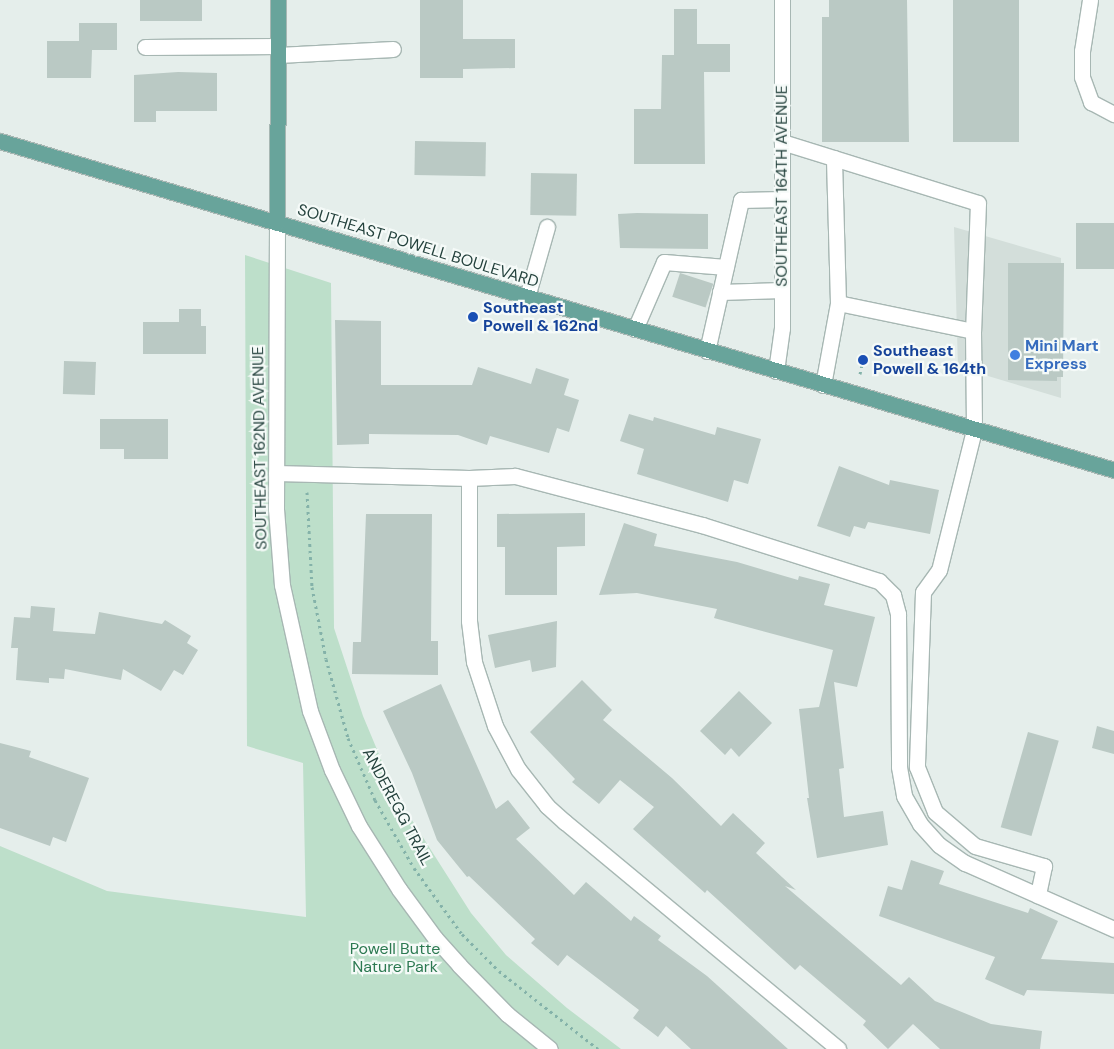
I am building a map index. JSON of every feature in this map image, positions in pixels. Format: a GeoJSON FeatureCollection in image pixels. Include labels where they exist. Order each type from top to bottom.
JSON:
{"type":"FeatureCollection","features":[{"type":"Feature","properties":{"kind":"main road","name":"SOUTHEAST 162ND AVENUE"},"geometry":{"type":"LineString","coordinates":[[277,223],[278,0]]}},
{"type":"Feature","properties":{"kind":"main road","name":"SOUTHEAST POWELL BOULEVARD"},"geometry":{"type":"LineString","coordinates":[[0,142],[1114,470]]}},
{"type":"Feature","properties":{"kind":"street","name":"SOUTHEAST 164TH AVENUE"},"geometry":{"type":"LineString","coordinates":[[776,371],[782,328],[782,0]]}},
{"type":"Feature","properties":{"kind":"street"},"geometry":{"type":"LineString","coordinates":[[1090,0],[1082,51],[1082,78],[1092,102],[1114,114]]}},
{"type":"Feature","properties":{"kind":"street"},"geometry":{"type":"LineString","coordinates":[[145,46],[278,50],[393,49]]}},
{"type":"Feature","properties":{"kind":"street"},"geometry":{"type":"LineString","coordinates":[[782,142],[978,203],[973,330],[974,430],[939,570],[923,592],[917,767],[935,812],[975,846],[1032,860],[1044,866],[1038,895]]}},
{"type":"Feature","properties":{"kind":"street"},"geometry":{"type":"LineString","coordinates":[[823,385],[838,303],[834,158]]}},
{"type":"Feature","properties":{"kind":"street"},"geometry":{"type":"LineString","coordinates":[[707,351],[741,200],[782,199]]}},
{"type":"Feature","properties":{"kind":"street","name":"SOUTHEAST 162ND AVENUE"},"geometry":{"type":"LineString","coordinates":[[277,223],[276,473],[282,585],[304,693],[332,770],[378,859],[435,938],[508,1014],[550,1049]]}},
{"type":"Feature","properties":{"kind":"street"},"geometry":{"type":"LineString","coordinates":[[527,297],[547,227]]}},
{"type":"Feature","properties":{"kind":"street"},"geometry":{"type":"LineString","coordinates":[[635,329],[664,262],[726,267]]}},
{"type":"Feature","properties":{"kind":"street"},"geometry":{"type":"LineString","coordinates":[[720,292],[782,290]]}},
{"type":"Feature","properties":{"kind":"street"},"geometry":{"type":"LineString","coordinates":[[838,303],[973,330]]}},
{"type":"Feature","properties":{"kind":"street"},"geometry":{"type":"LineString","coordinates":[[276,473],[469,478],[515,476],[702,525],[879,581],[893,595],[898,614],[899,767],[910,810],[929,835],[950,854],[1114,929]]}},
{"type":"Feature","properties":{"kind":"street"},"geometry":{"type":"LineString","coordinates":[[469,478],[469,621],[474,662],[495,726],[518,769],[553,811],[838,1049]]}},
{"type":"Feature","properties":{"kind":"path","name":"ANDEREGG TRAIL"},"geometry":{"type":"LineString","coordinates":[[306,474],[311,573],[322,640],[342,720],[368,786],[414,868],[462,934],[499,972],[598,1049]]}},
{"type":"Feature","properties":{"kind":"shaded area"},"geometry":{"type":"Polygon","coordinates":[[[954,227],[1061,258],[1061,398],[958,367],[954,227]]]}},
{"type":"Feature","properties":{"kind":"green space","name":"Powell Butte Nature Park"},"geometry":{"type":"Polygon","coordinates":[[[245,255],[331,283],[334,628],[363,716],[396,795],[471,913],[506,955],[567,1008],[621,1049],[0,1049],[0,846],[107,891],[306,917],[303,763],[247,746],[245,255]]]}},
{"type":"Feature","properties":{"kind":"building"},"geometry":{"type":"Polygon","coordinates":[[[140,0],[202,0],[202,21],[140,21],[140,0]]]}},
{"type":"Feature","properties":{"kind":"building"},"geometry":{"type":"Polygon","coordinates":[[[420,0],[463,0],[463,39],[515,39],[515,68],[463,69],[463,78],[420,78],[420,0]]]}},
{"type":"Feature","properties":{"kind":"building"},"geometry":{"type":"Polygon","coordinates":[[[829,0],[907,0],[909,142],[822,142],[822,17],[829,17],[829,0]]]}},
{"type":"Feature","properties":{"kind":"building"},"geometry":{"type":"Polygon","coordinates":[[[953,0],[1019,0],[1019,142],[953,142],[953,0]]]}},
{"type":"Feature","properties":{"kind":"building"},"geometry":{"type":"Polygon","coordinates":[[[674,9],[697,9],[697,44],[730,44],[730,72],[704,72],[705,164],[634,164],[634,109],[661,109],[662,55],[674,55],[674,9]]]}},
{"type":"Feature","properties":{"kind":"building"},"geometry":{"type":"Polygon","coordinates":[[[79,23],[117,23],[117,50],[92,50],[91,78],[47,78],[47,41],[79,41],[79,23]]]}},
{"type":"Feature","properties":{"kind":"building"},"geometry":{"type":"Polygon","coordinates":[[[178,72],[217,73],[217,111],[156,111],[156,122],[134,122],[134,75],[178,72]]]}},
{"type":"Feature","properties":{"kind":"building"},"geometry":{"type":"Polygon","coordinates":[[[415,141],[486,142],[485,176],[414,175],[415,141]]]}},
{"type":"Feature","properties":{"kind":"building"},"geometry":{"type":"Polygon","coordinates":[[[531,173],[577,174],[576,216],[530,215],[531,173]]]}},
{"type":"Feature","properties":{"kind":"building"},"geometry":{"type":"Polygon","coordinates":[[[618,214],[708,214],[708,249],[620,248],[618,214]]]}},
{"type":"Feature","properties":{"kind":"building"},"geometry":{"type":"Polygon","coordinates":[[[1076,223],[1114,223],[1114,269],[1076,269],[1076,223]]]}},
{"type":"Feature","properties":{"kind":"building"},"geometry":{"type":"Polygon","coordinates":[[[1008,263],[1064,263],[1063,377],[1057,377],[1057,381],[1008,380],[1008,263]]]}},
{"type":"Feature","properties":{"kind":"building"},"geometry":{"type":"Polygon","coordinates":[[[680,273],[713,284],[706,308],[672,297],[680,273]]]}},
{"type":"Feature","properties":{"kind":"building"},"geometry":{"type":"Polygon","coordinates":[[[179,309],[201,309],[201,326],[206,326],[206,354],[143,354],[143,322],[179,322],[179,309]]]}},
{"type":"Feature","properties":{"kind":"building"},"geometry":{"type":"Polygon","coordinates":[[[335,320],[381,321],[381,385],[472,385],[478,367],[531,384],[536,368],[569,379],[564,395],[579,400],[569,432],[557,428],[549,453],[490,436],[487,445],[458,435],[369,434],[369,444],[337,445],[335,320]]]}},
{"type":"Feature","properties":{"kind":"building"},"geometry":{"type":"Polygon","coordinates":[[[64,361],[96,362],[95,395],[63,394],[64,361]]]}},
{"type":"Feature","properties":{"kind":"building"},"geometry":{"type":"Polygon","coordinates":[[[629,414],[653,421],[654,417],[715,435],[717,427],[761,439],[748,484],[734,480],[728,502],[637,474],[644,449],[620,441],[629,414]]]}},
{"type":"Feature","properties":{"kind":"building"},"geometry":{"type":"Polygon","coordinates":[[[100,419],[168,419],[168,459],[124,459],[124,449],[100,449],[100,419]]]}},
{"type":"Feature","properties":{"kind":"building"},"geometry":{"type":"Polygon","coordinates":[[[839,466],[889,485],[890,480],[939,490],[930,534],[868,522],[865,529],[854,526],[850,537],[817,526],[839,466]]]}},
{"type":"Feature","properties":{"kind":"building"},"geometry":{"type":"Polygon","coordinates":[[[585,513],[585,546],[557,547],[557,595],[505,595],[505,547],[497,547],[497,514],[585,513]]]}},
{"type":"Feature","properties":{"kind":"building"},"geometry":{"type":"Polygon","coordinates":[[[366,514],[432,514],[431,641],[438,641],[438,675],[352,674],[353,642],[361,642],[366,514]]]}},
{"type":"Feature","properties":{"kind":"building"},"geometry":{"type":"Polygon","coordinates":[[[624,523],[657,534],[654,546],[737,562],[798,580],[799,576],[830,584],[824,605],[875,617],[857,687],[834,682],[844,768],[839,769],[844,817],[883,811],[888,845],[817,858],[807,798],[809,798],[799,709],[819,707],[833,650],[714,618],[717,609],[637,593],[599,595],[624,523]]]}},
{"type":"Feature","properties":{"kind":"building"},"geometry":{"type":"Polygon","coordinates":[[[31,606],[55,608],[53,631],[95,634],[99,612],[162,624],[165,620],[191,636],[187,643],[198,650],[183,675],[174,670],[161,691],[123,669],[121,680],[65,669],[64,679],[49,678],[49,683],[16,680],[18,648],[11,648],[14,617],[30,618],[31,606]]]}},
{"type":"Feature","properties":{"kind":"building"},"geometry":{"type":"Polygon","coordinates":[[[557,621],[556,667],[532,672],[530,660],[495,668],[488,635],[557,621]]]}},
{"type":"Feature","properties":{"kind":"building"},"geometry":{"type":"Polygon","coordinates":[[[582,680],[612,710],[603,720],[672,778],[721,826],[733,813],[765,843],[756,853],[796,890],[785,886],[901,985],[909,977],[935,1001],[991,1024],[1042,1031],[1040,1049],[940,1049],[913,1024],[888,1049],[863,1025],[866,1021],[800,965],[795,970],[707,890],[705,893],[633,829],[654,807],[620,780],[599,804],[572,782],[575,779],[530,732],[582,680]]]}},
{"type":"Feature","properties":{"kind":"building"},"geometry":{"type":"Polygon","coordinates":[[[441,684],[496,809],[508,800],[530,828],[516,839],[574,895],[586,882],[631,921],[634,916],[661,936],[658,940],[707,976],[788,1049],[691,1049],[666,1026],[658,1037],[633,1018],[639,1010],[567,955],[558,966],[531,943],[535,939],[469,876],[467,877],[437,840],[412,773],[383,711],[441,684]]]}},
{"type":"Feature","properties":{"kind":"building"},"geometry":{"type":"Polygon","coordinates":[[[739,691],[772,723],[739,757],[731,748],[725,755],[700,731],[739,691]]]}},
{"type":"Feature","properties":{"kind":"building"},"geometry":{"type":"Polygon","coordinates":[[[1097,726],[1114,731],[1114,754],[1092,748],[1097,726]]]}},
{"type":"Feature","properties":{"kind":"building"},"geometry":{"type":"Polygon","coordinates":[[[1028,732],[1059,741],[1031,836],[1001,827],[1028,732]]]}},
{"type":"Feature","properties":{"kind":"building"},"geometry":{"type":"Polygon","coordinates":[[[0,743],[31,751],[29,757],[89,778],[66,842],[53,837],[50,846],[0,828],[0,743]]]}},
{"type":"Feature","properties":{"kind":"building"},"geometry":{"type":"Polygon","coordinates":[[[911,860],[944,871],[939,884],[1028,913],[1030,908],[1058,921],[1041,959],[1114,963],[1114,994],[1027,990],[1024,996],[985,979],[995,957],[879,916],[888,886],[902,890],[911,860]]]}},
{"type":"Feature","properties":{"kind":"place","name":"Southeast Powell & 162nd"},"geometry":{"type":"Point","coordinates":[473,317]}},
{"type":"Feature","properties":{"kind":"place","name":"Mini Mart Express"},"geometry":{"type":"Point","coordinates":[1015,355]}},
{"type":"Feature","properties":{"kind":"place","name":"Southeast Powell & 164th"},"geometry":{"type":"Point","coordinates":[863,360]}}]}
